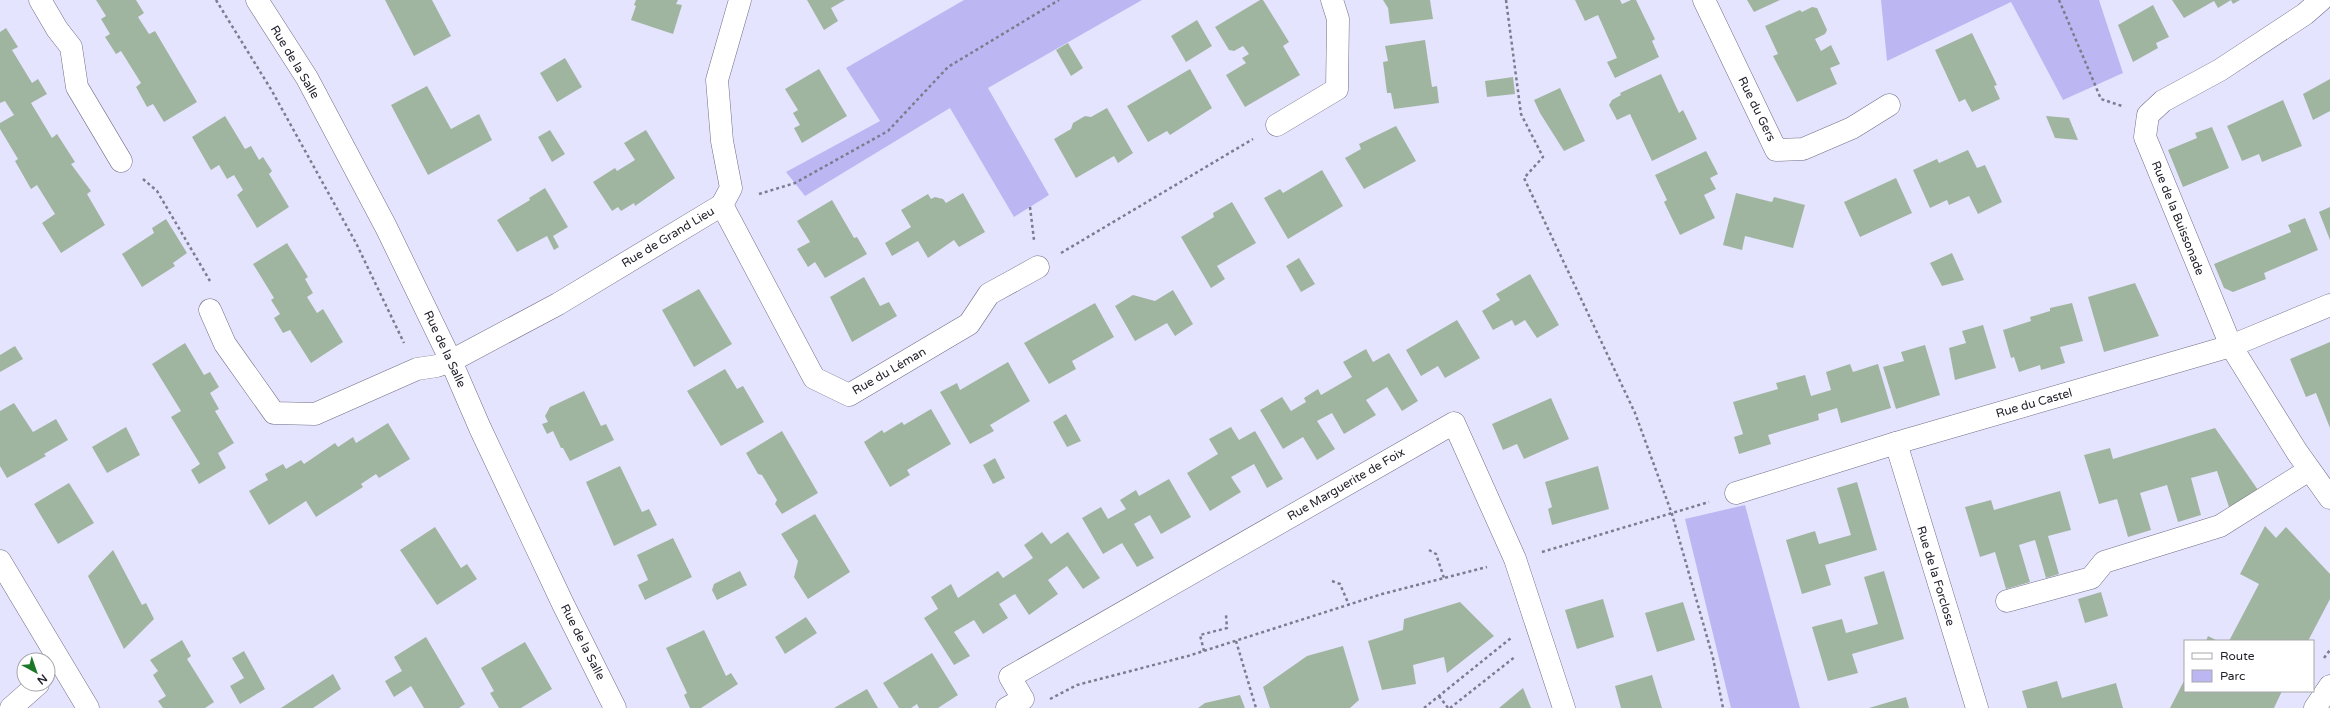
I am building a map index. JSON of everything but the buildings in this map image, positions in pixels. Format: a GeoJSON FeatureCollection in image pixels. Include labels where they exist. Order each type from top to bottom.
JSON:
{"type":"FeatureCollection","features":[{"type":"Feature","properties":{"kind":"street"},"geometry":{"type":"LineString","coordinates":[[40,0],[57,30],[71,47],[77,87],[121,161]]}},
{"type":"Feature","properties":{"kind":"street","name":"Rue de la Salle"},"geometry":{"type":"LineString","coordinates":[[256,0],[307,78],[386,227],[451,361],[480,428],[563,604],[615,708]]}},
{"type":"Feature","properties":{"kind":"street","name":"Rue de Grand Lieu"},"geometry":{"type":"LineString","coordinates":[[210,310],[225,344],[274,413],[315,414],[417,369],[437,366],[451,361],[558,304],[722,205],[731,188],[722,141],[717,80],[740,0]]}},
{"type":"Feature","properties":{"kind":"street"},"geometry":{"type":"LineString","coordinates":[[1277,125],[1337,88],[1338,19],[1332,0]]}},
{"type":"Feature","properties":{"kind":"street","name":"Rue du Gers"},"geometry":{"type":"LineString","coordinates":[[1704,0],[1776,150],[1803,148],[1852,128],[1889,105]]}},
{"type":"Feature","properties":{"kind":"street"},"geometry":{"type":"LineString","coordinates":[[2148,115],[2163,100],[2220,70],[2305,14],[2321,0]]}},
{"type":"Feature","properties":{"kind":"street","name":"Rue de la Buissonade"},"geometry":{"type":"LineString","coordinates":[[2148,115],[2145,137],[2231,346],[2309,470],[2330,498]]}},
{"type":"Feature","properties":{"kind":"street","name":"Rue du Léman"},"geometry":{"type":"LineString","coordinates":[[722,205],[814,378],[849,395],[969,324],[989,294],[1038,267]]}},
{"type":"Feature","properties":{"kind":"street","name":"Rue du Castel"},"geometry":{"type":"LineString","coordinates":[[1736,493],[1896,443],[2231,346],[2330,305]]}},
{"type":"Feature","properties":{"kind":"street","name":"Rue Marguerite de Foix"},"geometry":{"type":"LineString","coordinates":[[1007,708],[1023,699],[1010,677],[1454,423],[1515,559],[1564,708]]}},
{"type":"Feature","properties":{"kind":"street","name":"Rue de la Forclose"},"geometry":{"type":"LineString","coordinates":[[1896,443],[1977,708]]}},
{"type":"Feature","properties":{"kind":"street"},"geometry":{"type":"LineString","coordinates":[[2007,601],[2091,578],[2104,562],[2220,526],[2309,470]]}},
{"type":"Feature","properties":{"kind":"street"},"geometry":{"type":"LineString","coordinates":[[0,561],[46,652]]}},
{"type":"Feature","properties":{"kind":"street"},"geometry":{"type":"LineString","coordinates":[[56,671],[88,708]]}},
{"type":"Feature","properties":{"kind":"street"},"geometry":{"type":"LineString","coordinates":[[2315,708],[2330,686]]}},
{"type":"Feature","properties":{"kind":"street"},"geometry":{"type":"LineString","coordinates":[[11,708],[29,692]]}},
{"type":"Feature","properties":{"kind":"path"},"geometry":{"type":"LineString","coordinates":[[795,183],[888,131],[948,67],[1058,0]]}},
{"type":"Feature","properties":{"kind":"path"},"geometry":{"type":"LineString","coordinates":[[1506,0],[1521,114],[1543,158],[1524,178],[1635,413],[1672,514],[1713,658],[1723,708]]}},
{"type":"Feature","properties":{"kind":"path"},"geometry":{"type":"LineString","coordinates":[[2059,0],[2101,99],[2148,115]]}},
{"type":"Feature","properties":{"kind":"path"},"geometry":{"type":"LineString","coordinates":[[1038,267],[1277,125]]}},
{"type":"Feature","properties":{"kind":"path"},"geometry":{"type":"LineString","coordinates":[[121,161],[157,191],[215,290],[210,310]]}},
{"type":"Feature","properties":{"kind":"path"},"geometry":{"type":"LineString","coordinates":[[1046,701],[1078,685],[1204,651],[1349,605],[1704,504]]}},
{"type":"Feature","properties":{"kind":"path"},"geometry":{"type":"LineString","coordinates":[[1429,550],[1436,554],[1444,578]]}},
{"type":"Feature","properties":{"kind":"path"},"geometry":{"type":"LineString","coordinates":[[1332,581],[1340,584],[1349,605]]}},
{"type":"Feature","properties":{"kind":"path"},"geometry":{"type":"LineString","coordinates":[[1204,651],[1200,635],[1227,628],[1226,615]]}},
{"type":"Feature","properties":{"kind":"path"},"geometry":{"type":"LineString","coordinates":[[1424,708],[1514,635]]}},
{"type":"Feature","properties":{"kind":"path"},"geometry":{"type":"LineString","coordinates":[[1236,641],[1256,708]]}},
{"type":"Feature","properties":{"kind":"path"},"geometry":{"type":"LineString","coordinates":[[1439,696],[1449,708],[1520,654]]}},
{"type":"Feature","properties":{"kind":"green space"},"geometry":{"type":"Polygon","coordinates":[[[964,0],[1142,0],[988,88],[1049,195],[1014,217],[950,108],[805,196],[786,172],[880,121],[846,68],[964,0]]]}},
{"type":"Feature","properties":{"kind":"green space"},"geometry":{"type":"Polygon","coordinates":[[[1881,0],[2099,0],[2123,73],[2063,100],[2011,2],[1887,61],[1881,0]]]}},
{"type":"Feature","properties":{"kind":"green space"},"geometry":{"type":"Polygon","coordinates":[[[1745,505],[1800,708],[1731,708],[1685,519],[1745,505]]]}}]}
